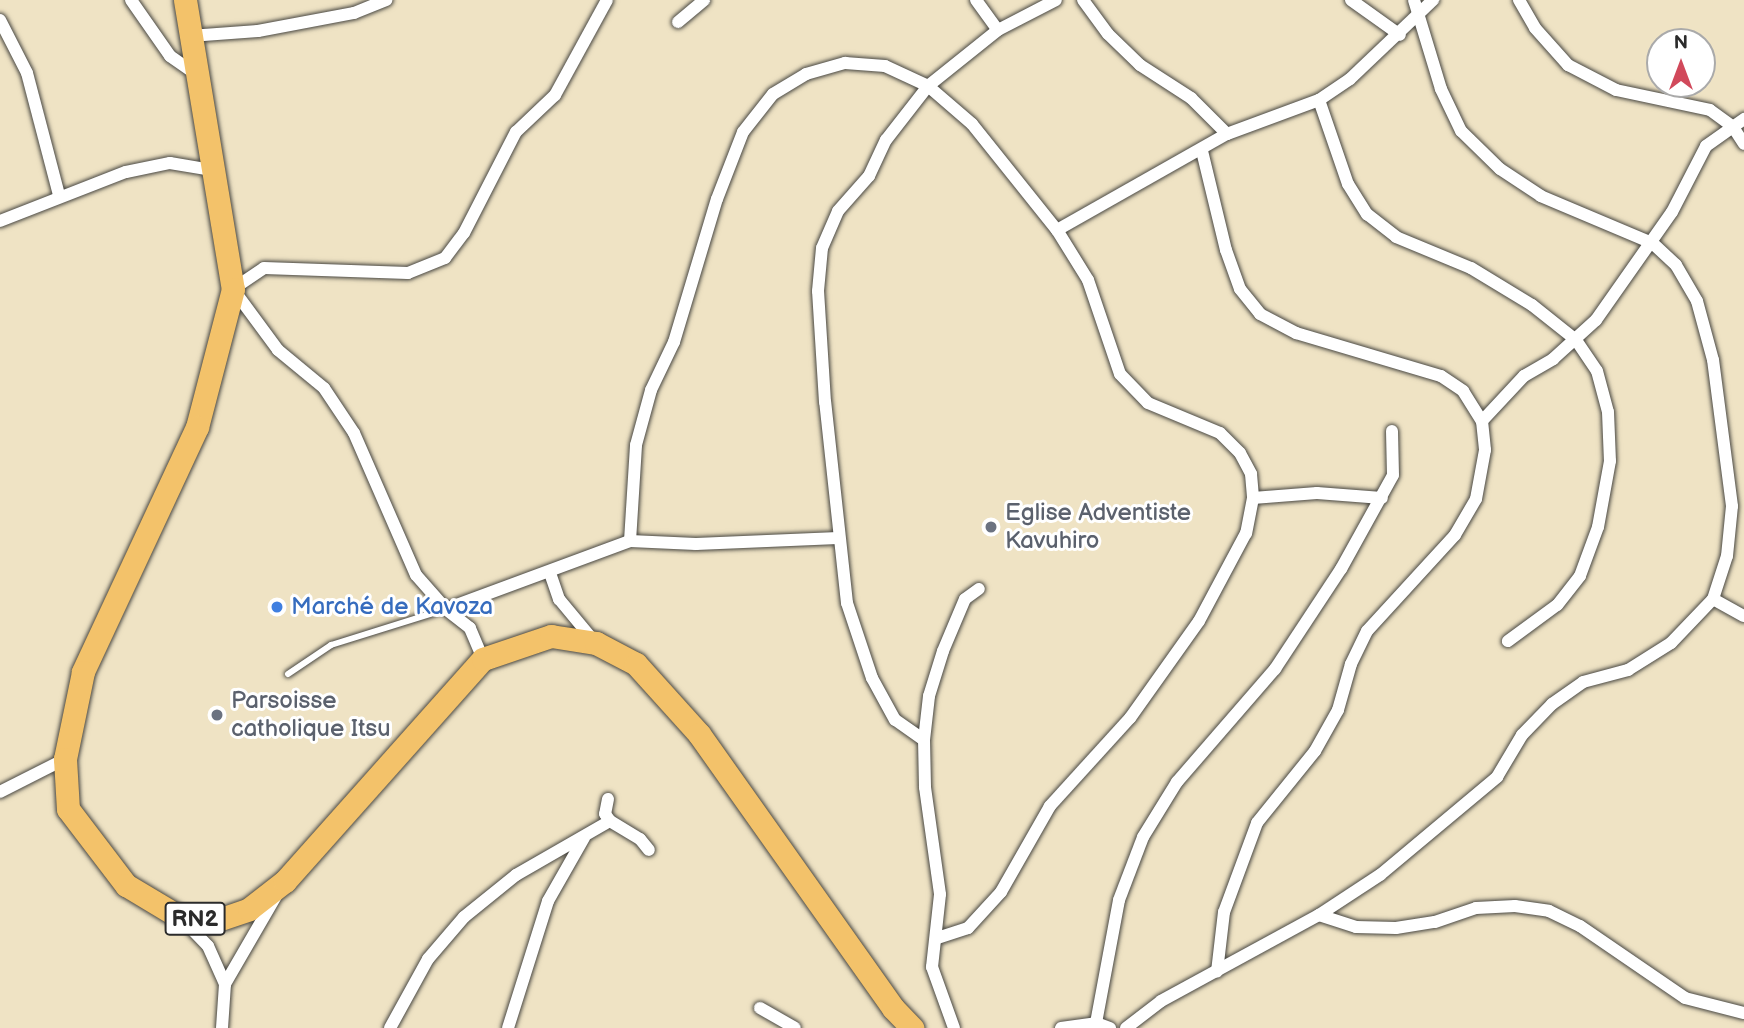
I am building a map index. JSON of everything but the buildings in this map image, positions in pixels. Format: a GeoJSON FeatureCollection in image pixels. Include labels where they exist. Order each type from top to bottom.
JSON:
{"type":"FeatureCollection","features":[{"type":"Feature","properties":{"kind":"highway","name":"RN2"},"geometry":{"type":"LineString","coordinates":[[185,0],[233,289],[197,427],[83,671],[65,760],[68,809],[125,885],[181,918],[215,921],[249,909],[285,881],[483,659],[551,636],[596,643],[636,664],[699,734],[893,1008],[912,1028]]}},
{"type":"Feature","properties":{"kind":"street"},"geometry":{"type":"LineString","coordinates":[[131,0],[170,56],[196,74]]}},
{"type":"Feature","properties":{"kind":"street"},"geometry":{"type":"LineString","coordinates":[[190,36],[258,31],[354,13],[386,0]]}},
{"type":"Feature","properties":{"kind":"street"},"geometry":{"type":"LineString","coordinates":[[483,659],[470,628],[446,609],[416,575],[346,421],[324,388],[278,350],[233,289],[264,268],[408,272],[445,258],[464,233],[516,132],[555,95],[607,0]]}},
{"type":"Feature","properties":{"kind":"street"},"geometry":{"type":"LineString","coordinates":[[678,22],[704,0]]}},
{"type":"Feature","properties":{"kind":"street"},"geometry":{"type":"LineString","coordinates":[[976,0],[998,30]]}},
{"type":"Feature","properties":{"kind":"street"},"geometry":{"type":"LineString","coordinates":[[924,740],[895,720],[872,678],[847,603],[838,538],[819,305],[822,248],[838,211],[869,176],[886,140],[928,86],[998,30],[1056,0]]}},
{"type":"Feature","properties":{"kind":"street"},"geometry":{"type":"LineString","coordinates":[[1083,0],[1108,34],[1140,65],[1191,98],[1227,134]]}},
{"type":"Feature","properties":{"kind":"street"},"geometry":{"type":"LineString","coordinates":[[1351,0],[1400,35]]}},
{"type":"Feature","properties":{"kind":"street"},"geometry":{"type":"LineString","coordinates":[[1057,230],[1202,151],[1227,134],[1319,100],[1400,35],[1415,6],[1433,0]]}},
{"type":"Feature","properties":{"kind":"street"},"geometry":{"type":"LineString","coordinates":[[1519,0],[1535,28],[1568,65],[1616,90],[1710,110],[1739,123]]}},
{"type":"Feature","properties":{"kind":"street"},"geometry":{"type":"LineString","coordinates":[[1126,1028],[1161,1001],[1319,915],[1380,876],[1497,777],[1522,735],[1552,704],[1583,682],[1628,670],[1671,643],[1713,599],[1727,556],[1732,506],[1713,360],[1696,301],[1676,265],[1653,243],[1541,196],[1500,169],[1461,131],[1441,89],[1415,6]]}},
{"type":"Feature","properties":{"kind":"street"},"geometry":{"type":"LineString","coordinates":[[0,20],[27,73],[59,195]]}},
{"type":"Feature","properties":{"kind":"street"},"geometry":{"type":"LineString","coordinates":[[630,541],[636,445],[651,390],[674,342],[717,199],[743,132],[773,93],[806,74],[845,63],[885,66],[928,86],[972,124],[1057,230],[1088,280],[1120,374],[1148,403],[1220,433],[1240,453],[1251,474],[1253,498],[1246,533],[1199,621],[1130,718],[1050,806],[1001,892],[968,928],[937,938]]}},
{"type":"Feature","properties":{"kind":"street"},"geometry":{"type":"LineString","coordinates":[[1319,100],[1348,184],[1367,214],[1396,237],[1471,268],[1532,305],[1576,340],[1597,371],[1608,412],[1610,460],[1598,527],[1580,576],[1557,605],[1508,641]]}},
{"type":"Feature","properties":{"kind":"street"},"geometry":{"type":"LineString","coordinates":[[1739,123],[1744,144]]}},
{"type":"Feature","properties":{"kind":"street"},"geometry":{"type":"LineString","coordinates":[[1482,421],[1524,376],[1576,340],[1653,243],[1706,146],[1739,123]]}},
{"type":"Feature","properties":{"kind":"street"},"geometry":{"type":"LineString","coordinates":[[1202,151],[1219,209],[1226,250],[1240,289],[1260,314],[1296,333],[1441,376],[1463,391],[1482,421],[1485,450],[1476,499],[1455,535],[1419,579],[1367,631],[1351,664],[1338,710],[1315,751],[1258,823],[1224,912],[1217,972]]}},
{"type":"Feature","properties":{"kind":"street"},"geometry":{"type":"LineString","coordinates":[[0,221],[59,195],[125,172],[170,163],[212,170]]}},
{"type":"Feature","properties":{"kind":"street"},"geometry":{"type":"LineString","coordinates":[[1096,1023],[1119,900],[1143,837],[1177,782],[1275,669],[1382,498],[1393,475],[1392,431]]}},
{"type":"Feature","properties":{"kind":"street"},"geometry":{"type":"LineString","coordinates":[[1253,498],[1317,493],[1382,498]]}},
{"type":"Feature","properties":{"kind":"street"},"geometry":{"type":"LineString","coordinates":[[446,609],[550,573],[630,541],[696,544],[838,538]]}},
{"type":"Feature","properties":{"kind":"street"},"geometry":{"type":"LineString","coordinates":[[550,573],[559,599],[596,643]]}},
{"type":"Feature","properties":{"kind":"street"},"geometry":{"type":"LineString","coordinates":[[954,1028],[932,967],[940,894],[925,787],[924,740],[929,696],[943,651],[965,599],[979,589]]}},
{"type":"Feature","properties":{"kind":"street"},"geometry":{"type":"LineString","coordinates":[[1713,599],[1744,616]]}},
{"type":"Feature","properties":{"kind":"street"},"geometry":{"type":"LineString","coordinates":[[0,792],[65,760]]}},
{"type":"Feature","properties":{"kind":"street"},"geometry":{"type":"LineString","coordinates":[[608,799],[605,814],[610,821],[640,839],[649,850]]}},
{"type":"Feature","properties":{"kind":"street"},"geometry":{"type":"LineString","coordinates":[[390,1028],[428,959],[464,917],[516,875],[610,821]]}},
{"type":"Feature","properties":{"kind":"street"},"geometry":{"type":"LineString","coordinates":[[508,1028],[548,901],[584,837]]}},
{"type":"Feature","properties":{"kind":"street"},"geometry":{"type":"LineString","coordinates":[[222,1028],[225,984],[285,881]]}},
{"type":"Feature","properties":{"kind":"street"},"geometry":{"type":"LineString","coordinates":[[1319,915],[1356,927],[1396,928],[1435,922],[1476,908],[1515,906],[1549,911],[1580,926],[1685,999],[1744,1013]]}},
{"type":"Feature","properties":{"kind":"street"},"geometry":{"type":"LineString","coordinates":[[181,918],[208,946],[225,984]]}},
{"type":"Feature","properties":{"kind":"street"},"geometry":{"type":"LineString","coordinates":[[760,1008],[795,1028]]}},
{"type":"Feature","properties":{"kind":"street"},"geometry":{"type":"LineString","coordinates":[[1061,1028],[1096,1023],[1110,1028]]}},
{"type":"Feature","properties":{"kind":"lane"},"geometry":{"type":"LineString","coordinates":[[288,674],[331,645],[446,609]]}},
{"type":"Feature","properties":{"kind":"place","name":"Eglise Adventiste Kavuhiro"},"geometry":{"type":"Point","coordinates":[991,527]}},
{"type":"Feature","properties":{"kind":"place","name":"Marché de Kavoza"},"geometry":{"type":"Point","coordinates":[277,607]}},
{"type":"Feature","properties":{"kind":"place","name":"Parsoisse catholique Itsu"},"geometry":{"type":"Point","coordinates":[217,715]}}]}
